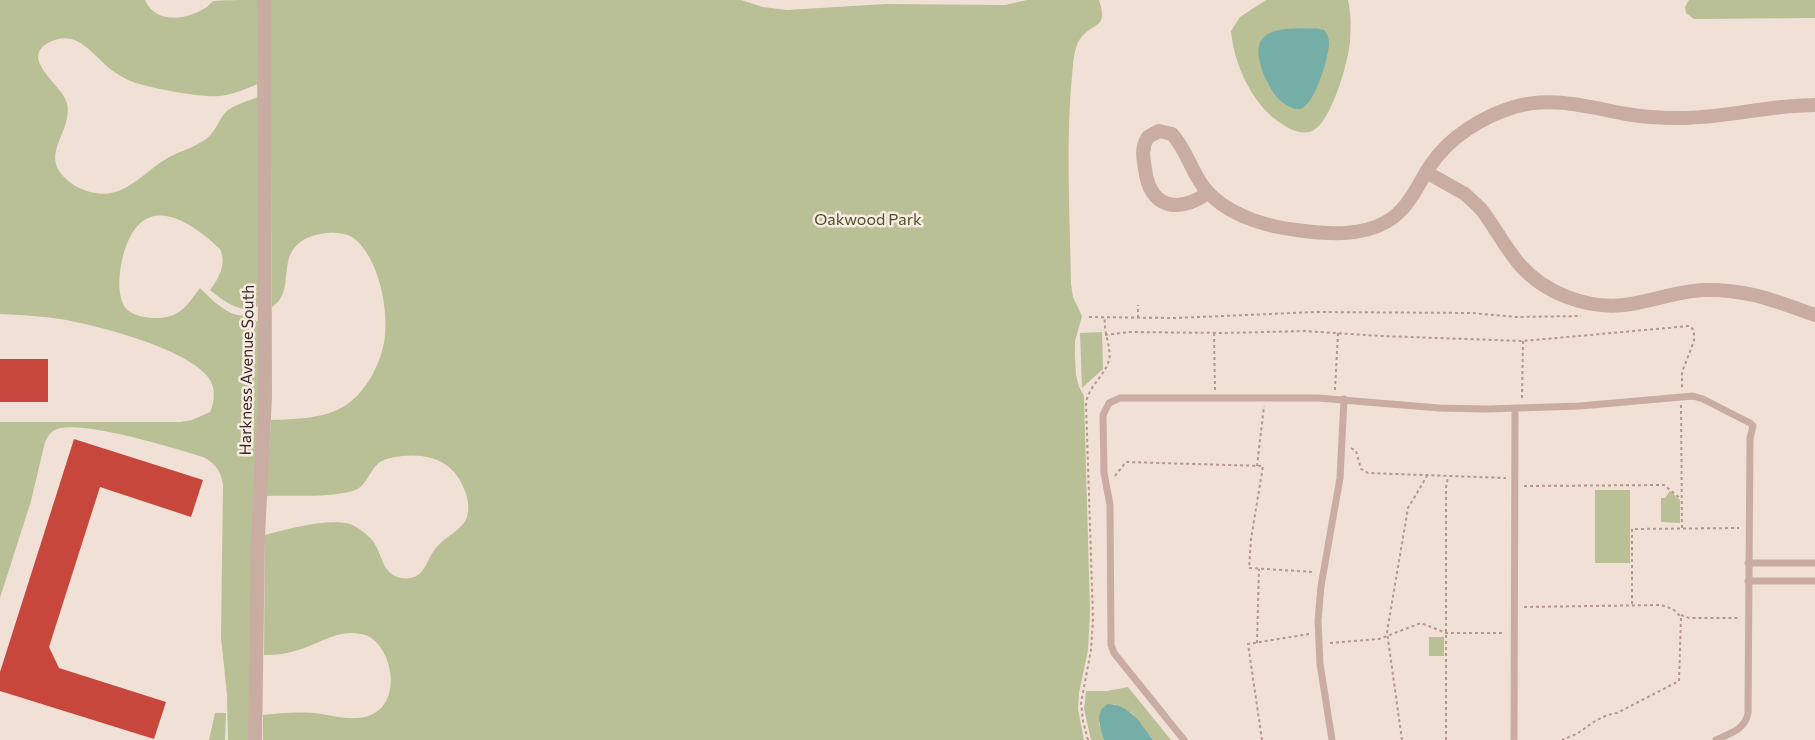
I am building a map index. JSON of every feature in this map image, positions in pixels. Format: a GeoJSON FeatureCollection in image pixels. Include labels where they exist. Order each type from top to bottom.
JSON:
{"type":"FeatureCollection","features":[{"type":"Feature","properties":{"kind":"street","name":"Harkness Avenue South"},"geometry":{"type":"LineString","coordinates":[[255,740],[259,514],[266,397],[264,0]]}},
{"type":"Feature","properties":{"kind":"street"},"geometry":{"type":"LineString","coordinates":[[1208,193],[1193,202],[1181,205],[1166,204],[1157,199],[1151,192],[1146,179],[1143,152],[1148,137],[1159,131],[1174,136],[1193,173],[1208,193],[1226,207],[1267,224],[1306,232],[1347,232],[1374,227],[1397,214],[1411,198],[1426,172],[1444,148],[1467,130],[1496,114],[1529,104],[1575,103],[1638,116],[1680,118],[1715,116],[1784,106],[1815,105]]}},
{"type":"Feature","properties":{"kind":"street"},"geometry":{"type":"LineString","coordinates":[[1426,172],[1473,200],[1524,268],[1545,286],[1569,298],[1592,304],[1618,305],[1681,292],[1728,291],[1769,298],[1815,315]]}},
{"type":"Feature","properties":{"kind":"lane"},"geometry":{"type":"LineString","coordinates":[[1184,740],[1112,649],[1110,505],[1106,480],[1103,415],[1112,400],[1126,397],[1344,399],[1439,408],[1518,409],[1580,406],[1682,396],[1703,399],[1752,424],[1748,528],[1747,717],[1741,727],[1716,740]]}},
{"type":"Feature","properties":{"kind":"lane"},"geometry":{"type":"LineString","coordinates":[[1332,740],[1321,676],[1318,633],[1323,573],[1337,496],[1344,399]]}},
{"type":"Feature","properties":{"kind":"lane"},"geometry":{"type":"LineString","coordinates":[[1514,740],[1515,482],[1518,409]]}},
{"type":"Feature","properties":{"kind":"lane"},"geometry":{"type":"LineString","coordinates":[[1748,562],[1815,563]]}},
{"type":"Feature","properties":{"kind":"lane"},"geometry":{"type":"LineString","coordinates":[[1748,581],[1815,581]]}},
{"type":"Feature","properties":{"kind":"path"},"geometry":{"type":"LineString","coordinates":[[1138,305],[1138,318]]}},
{"type":"Feature","properties":{"kind":"path"},"geometry":{"type":"LineString","coordinates":[[1089,316],[1138,318],[1316,312],[1473,312],[1516,317],[1588,316]]}},
{"type":"Feature","properties":{"kind":"path"},"geometry":{"type":"LineString","coordinates":[[1088,740],[1081,709],[1091,650],[1093,619],[1086,402],[1088,393],[1109,361],[1105,317]]}},
{"type":"Feature","properties":{"kind":"path"},"geometry":{"type":"LineString","coordinates":[[1105,335],[1129,332],[1214,333],[1304,330],[1485,341],[1523,341],[1689,326],[1694,330],[1694,337],[1682,372],[1682,528]]}},
{"type":"Feature","properties":{"kind":"path"},"geometry":{"type":"LineString","coordinates":[[1214,333],[1215,397]]}},
{"type":"Feature","properties":{"kind":"path"},"geometry":{"type":"LineString","coordinates":[[1334,399],[1338,333]]}},
{"type":"Feature","properties":{"kind":"path"},"geometry":{"type":"LineString","coordinates":[[1518,409],[1523,341]]}},
{"type":"Feature","properties":{"kind":"path"},"geometry":{"type":"LineString","coordinates":[[1257,466],[1264,397]]}},
{"type":"Feature","properties":{"kind":"path"},"geometry":{"type":"LineString","coordinates":[[1342,447],[1356,451],[1360,466],[1366,472],[1515,482],[1664,484],[1682,500]]}},
{"type":"Feature","properties":{"kind":"path"},"geometry":{"type":"LineString","coordinates":[[1106,480],[1114,477],[1126,462],[1263,466],[1251,539],[1249,568],[1323,573]]}},
{"type":"Feature","properties":{"kind":"path"},"geometry":{"type":"LineString","coordinates":[[1402,740],[1387,637],[1407,508],[1427,476]]}},
{"type":"Feature","properties":{"kind":"path"},"geometry":{"type":"LineString","coordinates":[[1446,740],[1448,477]]}},
{"type":"Feature","properties":{"kind":"path"},"geometry":{"type":"LineString","coordinates":[[1632,605],[1632,529],[1748,528]]}},
{"type":"Feature","properties":{"kind":"path"},"geometry":{"type":"LineString","coordinates":[[1257,643],[1260,569]]}},
{"type":"Feature","properties":{"kind":"path"},"geometry":{"type":"LineString","coordinates":[[1515,607],[1667,606],[1689,618],[1748,618]]}},
{"type":"Feature","properties":{"kind":"path"},"geometry":{"type":"LineString","coordinates":[[1562,740],[1583,730],[1586,725],[1609,714],[1617,713],[1679,681],[1681,621],[1678,614]]}},
{"type":"Feature","properties":{"kind":"path"},"geometry":{"type":"LineString","coordinates":[[1318,644],[1387,637],[1421,623],[1446,633],[1515,633]]}},
{"type":"Feature","properties":{"kind":"path"},"geometry":{"type":"LineString","coordinates":[[1262,740],[1248,644],[1318,633]]}},
{"type":"Feature","properties":{"kind":"green space"},"geometry":{"type":"Polygon","coordinates":[[[0,0],[145,0],[157,13],[173,18],[190,15],[214,1],[257,0],[258,84],[238,92],[219,96],[189,94],[133,82],[110,69],[77,41],[70,39],[61,38],[52,41],[42,48],[38,55],[44,72],[67,103],[66,123],[56,150],[57,167],[69,181],[90,192],[112,193],[131,184],[166,159],[206,139],[228,110],[258,97],[259,305],[252,310],[240,308],[210,290],[219,276],[222,265],[220,249],[190,226],[176,219],[162,216],[150,217],[139,225],[129,239],[122,260],[119,283],[124,306],[130,312],[140,316],[169,317],[185,307],[200,288],[227,311],[259,323],[259,410],[252,521],[249,740],[228,740],[227,695],[221,637],[223,484],[217,468],[203,457],[151,442],[86,428],[69,427],[53,431],[45,442],[31,501],[0,598],[0,422],[180,422],[192,420],[210,412],[214,394],[211,381],[197,366],[161,347],[117,332],[76,322],[0,314],[0,0]]]}},
{"type":"Feature","properties":{"kind":"green space","name":"Oakwood Park"},"geometry":{"type":"Polygon","coordinates":[[[270,0],[741,0],[763,7],[787,10],[886,4],[1005,5],[1027,0],[1099,0],[1102,10],[1101,21],[1085,33],[1075,52],[1069,147],[1071,284],[1073,297],[1082,316],[1075,341],[1075,356],[1076,375],[1084,396],[1090,611],[1088,650],[1078,709],[1084,740],[263,740],[263,715],[301,713],[350,718],[366,717],[382,707],[390,692],[391,683],[384,653],[375,641],[366,635],[344,634],[291,652],[264,655],[265,535],[319,523],[350,524],[372,540],[386,568],[394,576],[410,578],[421,573],[436,548],[463,524],[468,510],[462,483],[456,475],[442,462],[424,456],[394,457],[380,462],[362,486],[353,491],[321,495],[266,496],[271,420],[317,416],[335,411],[351,402],[375,370],[382,352],[385,331],[384,301],[376,271],[361,245],[352,237],[343,234],[312,236],[292,251],[288,261],[284,291],[280,300],[272,307],[270,0]]]}},
{"type":"Feature","properties":{"kind":"green space"},"geometry":{"type":"Polygon","coordinates":[[[1266,0],[1348,0],[1350,41],[1343,76],[1326,117],[1312,131],[1300,132],[1285,126],[1262,107],[1254,96],[1241,71],[1233,44],[1231,31],[1240,17],[1266,0]],[[1316,28],[1283,30],[1274,32],[1261,43],[1259,53],[1262,66],[1282,102],[1323,30],[1316,28]]]}},
{"type":"Feature","properties":{"kind":"green space"},"geometry":{"type":"Polygon","coordinates":[[[1689,0],[1815,0],[1815,18],[1694,19],[1686,13],[1685,7],[1689,0]]]}},
{"type":"Feature","properties":{"kind":"green space"},"geometry":{"type":"Polygon","coordinates":[[[1102,332],[1103,369],[1082,388],[1080,333],[1102,332]]]}},
{"type":"Feature","properties":{"kind":"green space"},"geometry":{"type":"Polygon","coordinates":[[[1595,490],[1630,490],[1630,563],[1595,563],[1595,490]]]}},
{"type":"Feature","properties":{"kind":"green space"},"geometry":{"type":"Polygon","coordinates":[[[1670,491],[1680,500],[1680,523],[1661,522],[1661,498],[1665,498],[1670,491]]]}},
{"type":"Feature","properties":{"kind":"green space"},"geometry":{"type":"Polygon","coordinates":[[[1429,637],[1444,637],[1444,656],[1429,656],[1429,637]]]}},
{"type":"Feature","properties":{"kind":"green space"},"geometry":{"type":"Polygon","coordinates":[[[1128,687],[1171,740],[1153,740],[1132,713],[1114,704],[1104,706],[1099,724],[1104,740],[1091,740],[1084,709],[1086,691],[1107,691],[1128,687]]]}},
{"type":"Feature","properties":{"kind":"green space"},"geometry":{"type":"Polygon","coordinates":[[[215,713],[226,713],[225,740],[209,740],[215,713]]]}},
{"type":"Feature","properties":{"kind":"water"},"geometry":{"type":"Polygon","coordinates":[[[1316,28],[1324,30],[1328,37],[1327,58],[1309,103],[1303,108],[1295,109],[1282,102],[1272,90],[1261,66],[1260,41],[1270,33],[1283,29],[1316,28]]]}},
{"type":"Feature","properties":{"kind":"water"},"geometry":{"type":"Polygon","coordinates":[[[1108,704],[1123,707],[1129,711],[1153,740],[1104,740],[1100,715],[1108,704]]]}},
{"type":"Feature","properties":{"kind":"building"},"geometry":{"type":"Polygon","coordinates":[[[0,359],[48,359],[48,402],[0,402],[0,359]]]}},
{"type":"Feature","properties":{"kind":"building"},"geometry":{"type":"Polygon","coordinates":[[[74,439],[203,480],[191,517],[100,487],[49,647],[59,668],[166,702],[154,739],[0,691],[0,672],[74,439]]]}}]}
